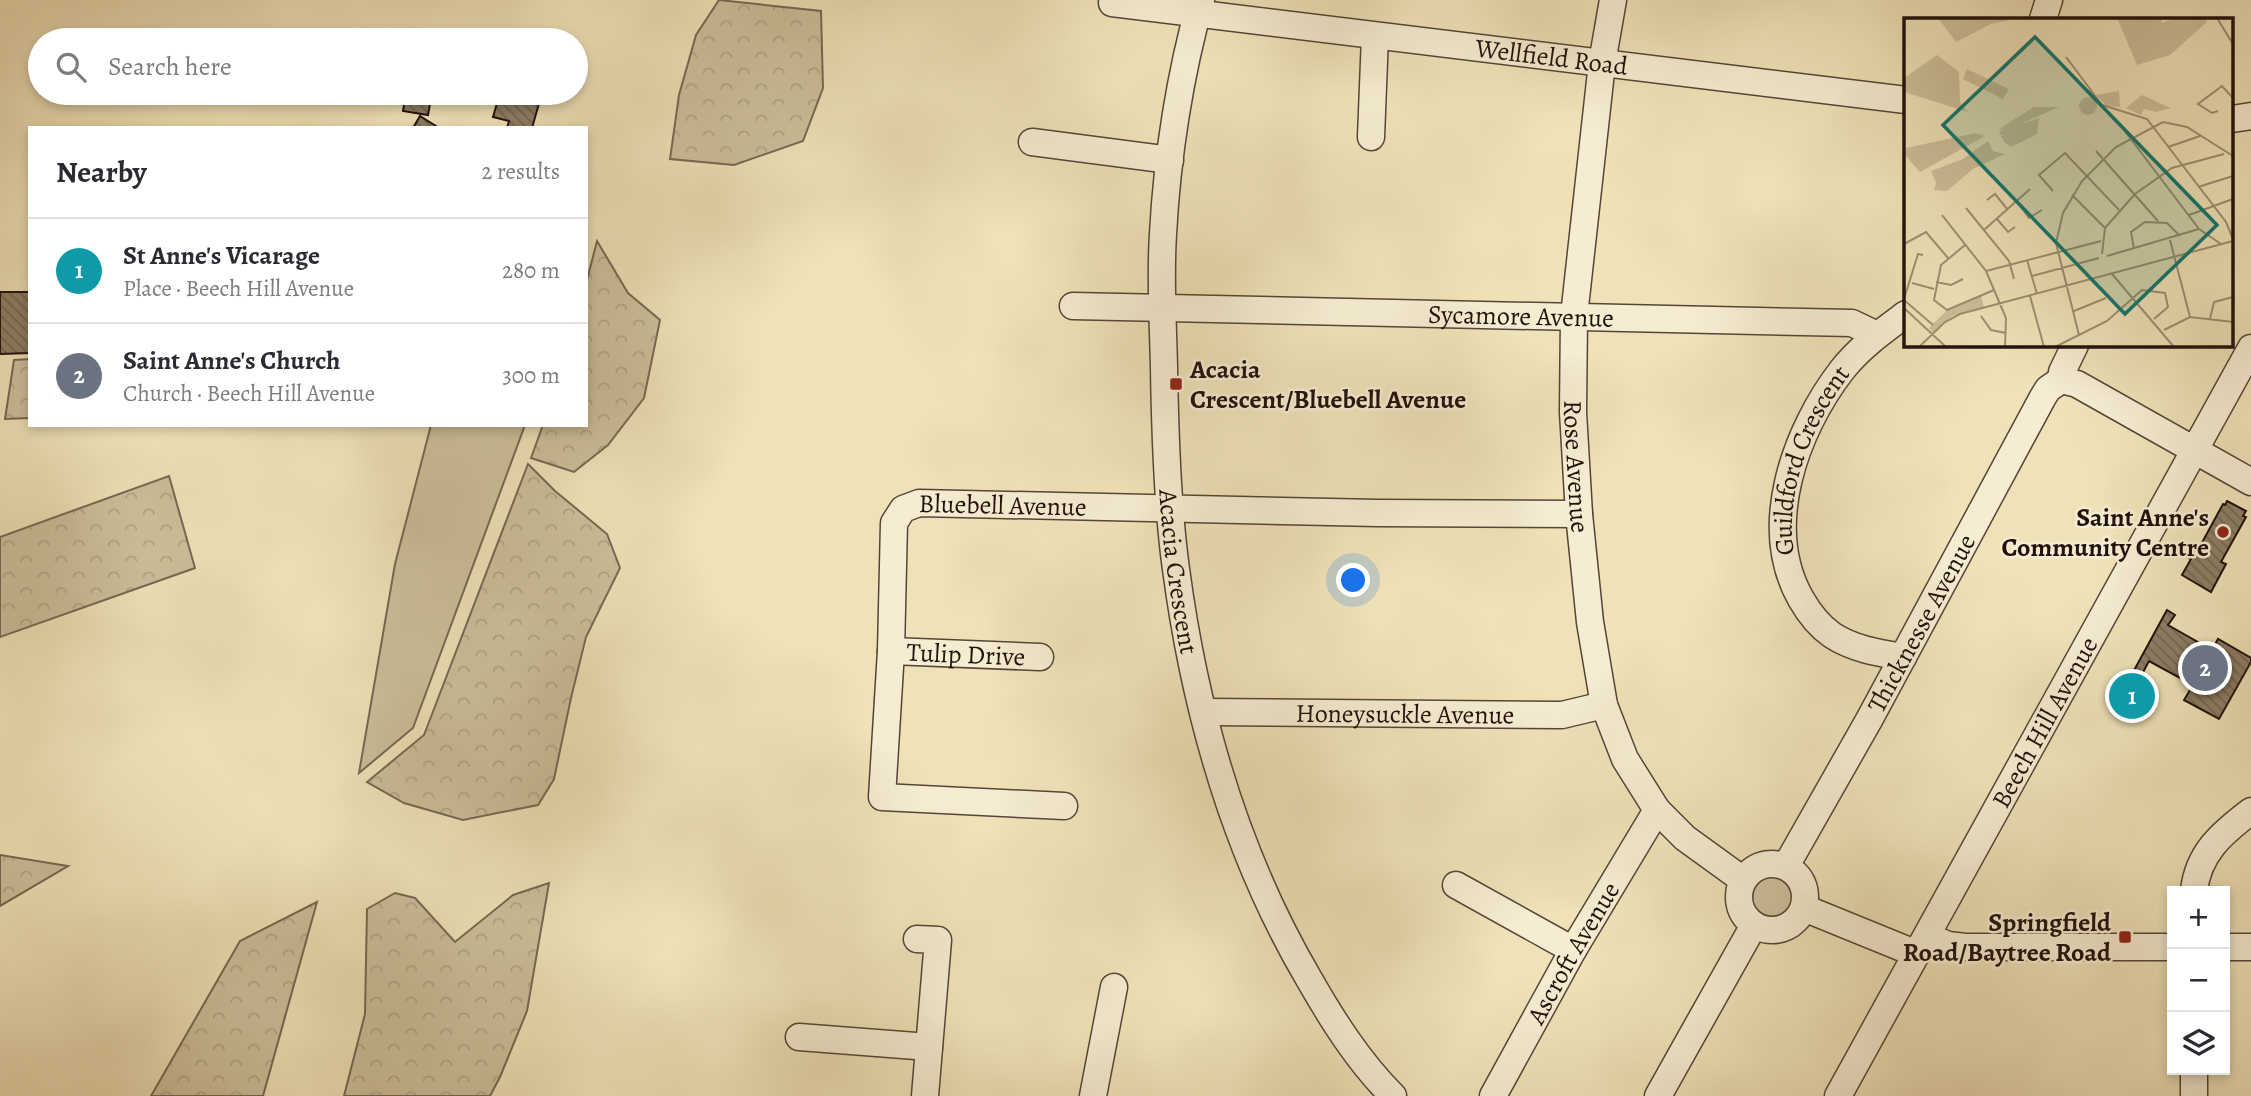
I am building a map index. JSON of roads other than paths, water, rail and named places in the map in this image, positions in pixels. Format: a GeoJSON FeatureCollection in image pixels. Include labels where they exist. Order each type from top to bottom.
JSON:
{"type":"FeatureCollection","features":[{"type":"Feature","properties":{"kind":"street","name":"Rose Avenue"},"geometry":{"type":"LineString","coordinates":[[1613,0],[1602,63],[1574,316],[1573,412],[1578,514],[1590,622],[1604,705],[1625,759],[1657,810],[1685,838],[1743,880]]}},
{"type":"Feature","properties":{"kind":"street"},"geometry":{"type":"LineString","coordinates":[[2043,18],[2049,0]]}},
{"type":"Feature","properties":{"kind":"street","name":"Wellfield Road"},"geometry":{"type":"LineString","coordinates":[[1112,4],[1199,7],[1376,36],[1904,100]]}},
{"type":"Feature","properties":{"kind":"street","name":"Acacia Crescent"},"geometry":{"type":"LineString","coordinates":[[1199,7],[1181,89],[1170,160],[1163,234],[1165,402],[1171,508],[1175,568],[1189,650],[1220,776],[1239,832],[1277,922],[1345,1039],[1393,1096]]}},
{"type":"Feature","properties":{"kind":"street"},"geometry":{"type":"LineString","coordinates":[[1371,137],[1376,36]]}},
{"type":"Feature","properties":{"kind":"street"},"geometry":{"type":"LineString","coordinates":[[1032,142],[1170,160]]}},
{"type":"Feature","properties":{"kind":"street","name":"Sycamore Avenue"},"geometry":{"type":"LineString","coordinates":[[1073,306],[1852,323],[1877,335]]}},
{"type":"Feature","properties":{"kind":"street","name":"Guildford Crescent"},"geometry":{"type":"LineString","coordinates":[[1903,657],[1851,645],[1820,626],[1808,611],[1788,571],[1783,518],[1796,453],[1807,425],[1842,370],[1877,335],[1904,315]]}},
{"type":"Feature","properties":{"kind":"street","name":"Thicknesse Avenue"},"geometry":{"type":"LineString","coordinates":[[1786,866],[1903,657],[2043,397],[2048,389],[2061,380],[2062,372],[2075,346]]}},
{"type":"Feature","properties":{"kind":"street","name":"Beech Hill Avenue"},"geometry":{"type":"LineString","coordinates":[[1838,1096],[2251,348]]}},
{"type":"Feature","properties":{"kind":"street"},"geometry":{"type":"LineString","coordinates":[[2061,380],[2077,384],[2251,482]]}},
{"type":"Feature","properties":{"kind":"street","name":"Bluebell Avenue"},"geometry":{"type":"LineString","coordinates":[[1064,806],[882,797],[891,651],[894,523],[904,509],[919,503],[1378,513],[1578,514]]}},
{"type":"Feature","properties":{"kind":"street","name":"Tulip Drive"},"geometry":{"type":"LineString","coordinates":[[891,651],[1040,657]]}},
{"type":"Feature","properties":{"kind":"street","name":"Honeysuckle Avenue"},"geometry":{"type":"LineString","coordinates":[[1204,712],[1562,715],[1604,705]]}},
{"type":"Feature","properties":{"kind":"street","name":"Ascroft Avenue"},"geometry":{"type":"LineString","coordinates":[[1493,1096],[1573,950],[1657,810]]}},
{"type":"Feature","properties":{"kind":"street"},"geometry":{"type":"LineString","coordinates":[[2195,886],[2201,862],[2211,845],[2251,811]]}},
{"type":"Feature","properties":{"kind":"street"},"geometry":{"type":"LineString","coordinates":[[1768,864],[1786,866],[1802,883],[1805,893],[1804,908],[1786,928],[1765,930],[1754,925],[1742,911],[1739,901],[1743,880],[1758,867],[1768,864]]}},
{"type":"Feature","properties":{"kind":"street"},"geometry":{"type":"LineString","coordinates":[[1456,885],[1573,950]]}},
{"type":"Feature","properties":{"kind":"street"},"geometry":{"type":"LineString","coordinates":[[1804,908],[1922,945],[2167,947]]}},
{"type":"Feature","properties":{"kind":"street"},"geometry":{"type":"LineString","coordinates":[[1658,1096],[1754,925]]}},
{"type":"Feature","properties":{"kind":"street"},"geometry":{"type":"LineString","coordinates":[[917,939],[938,940],[926,1096]]}},
{"type":"Feature","properties":{"kind":"street"},"geometry":{"type":"LineString","coordinates":[[2230,947],[2251,947]]}},
{"type":"Feature","properties":{"kind":"street"},"geometry":{"type":"LineString","coordinates":[[1093,1096],[1114,987]]}},
{"type":"Feature","properties":{"kind":"street"},"geometry":{"type":"LineString","coordinates":[[799,1037],[929,1047]]}},
{"type":"Feature","properties":{"kind":"street"},"geometry":{"type":"LineString","coordinates":[[2194,1075],[2194,1096]]}},
{"type":"Feature","properties":{"kind":"place","name":"Acacia Crescent/Bluebell Avenue"},"geometry":{"type":"Point","coordinates":[1176,384]}},
{"type":"Feature","properties":{"kind":"place","name":"Saint Anne's Community Centre"},"geometry":{"type":"Point","coordinates":[2223,532]}},
{"type":"Feature","properties":{"kind":"place","name":"Saint Anne's Church"},"geometry":{"type":"Point","coordinates":[2205,668]}},
{"type":"Feature","properties":{"kind":"place","name":"St Anne's Vicarage"},"geometry":{"type":"Point","coordinates":[2132,696]}},
{"type":"Feature","properties":{"kind":"place","name":"Springfield Road/Baytree Road"},"geometry":{"type":"Point","coordinates":[2125,937]}}]}
